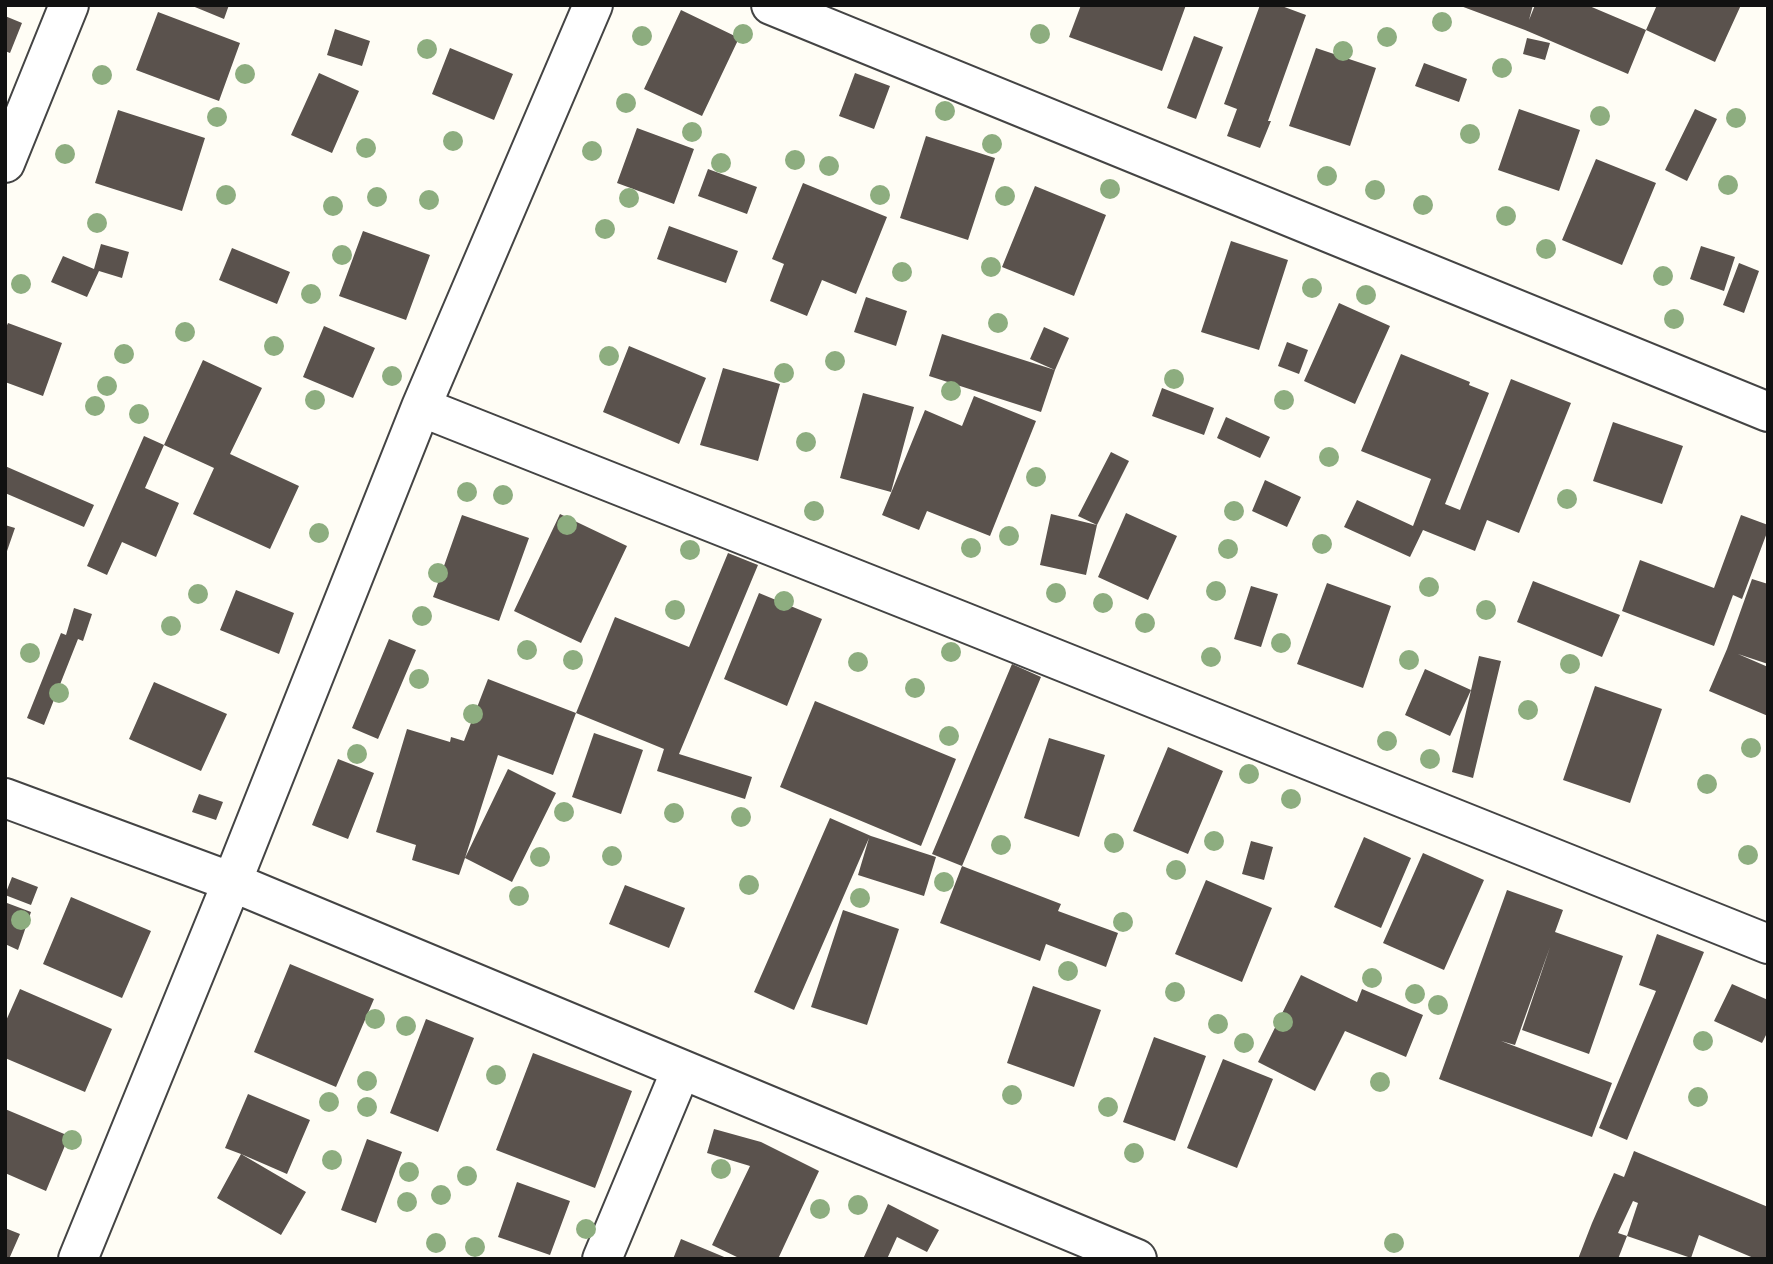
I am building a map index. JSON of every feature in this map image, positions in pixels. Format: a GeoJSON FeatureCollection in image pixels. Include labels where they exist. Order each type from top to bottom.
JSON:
{"type":"FeatureCollection","features":[{"type":"Feature","properties":{"kind":"street"},"geometry":{"type":"LineString","coordinates":[[5,163],[69,5]]}},
{"type":"Feature","properties":{"kind":"street"},"geometry":{"type":"LineString","coordinates":[[78,1259],[421,407],[593,5]]}},
{"type":"Feature","properties":{"kind":"street"},"geometry":{"type":"LineString","coordinates":[[771,5],[1768,412]]}},
{"type":"Feature","properties":{"kind":"street"},"geometry":{"type":"LineString","coordinates":[[421,407],[1768,944]]}},
{"type":"Feature","properties":{"kind":"street"},"geometry":{"type":"LineString","coordinates":[[5,797],[232,882],[1137,1259]]}},
{"type":"Feature","properties":{"kind":"street"},"geometry":{"type":"LineString","coordinates":[[602,1259],[681,1070]]}},
{"type":"Feature","properties":{"kind":"building"},"geometry":{"type":"Polygon","coordinates":[[[190,5],[229,5],[224,19],[190,5]]]}},
{"type":"Feature","properties":{"kind":"building"},"geometry":{"type":"Polygon","coordinates":[[[1081,5],[1186,5],[1162,71],[1069,37],[1081,5]]]}},
{"type":"Feature","properties":{"kind":"building"},"geometry":{"type":"Polygon","coordinates":[[[1260,5],[1279,5],[1306,15],[1260,148],[1227,136],[1237,109],[1224,104],[1260,5]]]}},
{"type":"Feature","properties":{"kind":"building"},"geometry":{"type":"Polygon","coordinates":[[[1458,5],[1533,5],[1529,20],[1535,5],[1587,5],[1646,30],[1628,74],[1458,5]]]}},
{"type":"Feature","properties":{"kind":"building"},"geometry":{"type":"Polygon","coordinates":[[[1657,5],[1741,5],[1715,62],[1646,30],[1657,5]]]}},
{"type":"Feature","properties":{"kind":"building"},"geometry":{"type":"Polygon","coordinates":[[[681,10],[739,38],[702,116],[644,89],[681,10]]]}},
{"type":"Feature","properties":{"kind":"building"},"geometry":{"type":"Polygon","coordinates":[[[158,12],[240,43],[219,101],[136,70],[158,12]]]}},
{"type":"Feature","properties":{"kind":"building"},"geometry":{"type":"Polygon","coordinates":[[[5,16],[22,23],[10,53],[5,51],[5,16]]]}},
{"type":"Feature","properties":{"kind":"building"},"geometry":{"type":"Polygon","coordinates":[[[335,29],[370,41],[362,66],[327,55],[335,29]]]}},
{"type":"Feature","properties":{"kind":"building"},"geometry":{"type":"Polygon","coordinates":[[[1194,36],[1223,47],[1196,119],[1167,108],[1194,36]]]}},
{"type":"Feature","properties":{"kind":"building"},"geometry":{"type":"Polygon","coordinates":[[[1527,38],[1550,43],[1545,60],[1523,54],[1527,38]]]}},
{"type":"Feature","properties":{"kind":"building"},"geometry":{"type":"Polygon","coordinates":[[[450,48],[513,74],[494,120],[432,94],[450,48]]]}},
{"type":"Feature","properties":{"kind":"building"},"geometry":{"type":"Polygon","coordinates":[[[1316,48],[1376,68],[1350,146],[1289,126],[1316,48]]]}},
{"type":"Feature","properties":{"kind":"building"},"geometry":{"type":"Polygon","coordinates":[[[1424,63],[1467,79],[1459,102],[1415,86],[1424,63]]]}},
{"type":"Feature","properties":{"kind":"building"},"geometry":{"type":"Polygon","coordinates":[[[319,73],[359,91],[332,153],[291,135],[319,73]]]}},
{"type":"Feature","properties":{"kind":"building"},"geometry":{"type":"Polygon","coordinates":[[[855,73],[890,86],[874,129],[839,116],[855,73]]]}},
{"type":"Feature","properties":{"kind":"building"},"geometry":{"type":"Polygon","coordinates":[[[1519,109],[1580,130],[1559,191],[1498,170],[1519,109]]]}},
{"type":"Feature","properties":{"kind":"building"},"geometry":{"type":"Polygon","coordinates":[[[1695,109],[1717,119],[1687,181],[1665,170],[1695,109]]]}},
{"type":"Feature","properties":{"kind":"building"},"geometry":{"type":"Polygon","coordinates":[[[118,110],[205,138],[182,211],[95,183],[118,110]]]}},
{"type":"Feature","properties":{"kind":"building"},"geometry":{"type":"Polygon","coordinates":[[[637,128],[694,149],[674,204],[617,183],[637,128]]]}},
{"type":"Feature","properties":{"kind":"building"},"geometry":{"type":"Polygon","coordinates":[[[926,136],[995,158],[968,240],[900,218],[926,136]]]}},
{"type":"Feature","properties":{"kind":"building"},"geometry":{"type":"Polygon","coordinates":[[[1596,159],[1656,183],[1622,265],[1562,240],[1596,159]]]}},
{"type":"Feature","properties":{"kind":"building"},"geometry":{"type":"Polygon","coordinates":[[[708,169],[757,187],[747,214],[698,196],[708,169]]]}},
{"type":"Feature","properties":{"kind":"building"},"geometry":{"type":"Polygon","coordinates":[[[803,183],[887,217],[856,294],[822,280],[807,316],[770,301],[784,264],[772,259],[803,183]]]}},
{"type":"Feature","properties":{"kind":"building"},"geometry":{"type":"Polygon","coordinates":[[[1035,186],[1106,215],[1074,296],[1002,267],[1035,186]]]}},
{"type":"Feature","properties":{"kind":"building"},"geometry":{"type":"Polygon","coordinates":[[[669,226],[738,251],[726,283],[657,259],[669,226]]]}},
{"type":"Feature","properties":{"kind":"building"},"geometry":{"type":"Polygon","coordinates":[[[363,231],[430,255],[406,320],[339,296],[363,231]]]}},
{"type":"Feature","properties":{"kind":"building"},"geometry":{"type":"Polygon","coordinates":[[[1231,241],[1288,260],[1259,350],[1201,332],[1231,241]]]}},
{"type":"Feature","properties":{"kind":"building"},"geometry":{"type":"Polygon","coordinates":[[[101,244],[129,252],[122,278],[99,271],[87,297],[51,282],[63,256],[94,269],[101,244]]]}},
{"type":"Feature","properties":{"kind":"building"},"geometry":{"type":"Polygon","coordinates":[[[1701,246],[1735,257],[1724,291],[1690,279],[1701,246]]]}},
{"type":"Feature","properties":{"kind":"building"},"geometry":{"type":"Polygon","coordinates":[[[232,248],[290,272],[277,304],[219,280],[232,248]]]}},
{"type":"Feature","properties":{"kind":"building"},"geometry":{"type":"Polygon","coordinates":[[[1739,263],[1759,271],[1744,313],[1723,305],[1739,263]]]}},
{"type":"Feature","properties":{"kind":"building"},"geometry":{"type":"Polygon","coordinates":[[[866,297],[907,311],[896,346],[854,332],[866,297]]]}},
{"type":"Feature","properties":{"kind":"building"},"geometry":{"type":"Polygon","coordinates":[[[1339,303],[1390,326],[1355,404],[1304,381],[1339,303]]]}},
{"type":"Feature","properties":{"kind":"building"},"geometry":{"type":"Polygon","coordinates":[[[8,323],[62,343],[43,396],[5,382],[5,330],[8,323]]]}},
{"type":"Feature","properties":{"kind":"building"},"geometry":{"type":"Polygon","coordinates":[[[324,326],[375,348],[353,398],[303,377],[324,326]]]}},
{"type":"Feature","properties":{"kind":"building"},"geometry":{"type":"Polygon","coordinates":[[[1044,327],[1069,338],[1055,370],[1030,359],[1044,327]]]}},
{"type":"Feature","properties":{"kind":"building"},"geometry":{"type":"Polygon","coordinates":[[[942,334],[1055,370],[1041,412],[929,376],[942,334]]]}},
{"type":"Feature","properties":{"kind":"building"},"geometry":{"type":"Polygon","coordinates":[[[1287,342],[1308,350],[1299,374],[1278,366],[1287,342]]]}},
{"type":"Feature","properties":{"kind":"building"},"geometry":{"type":"Polygon","coordinates":[[[629,346],[706,378],[679,444],[603,412],[629,346]]]}},
{"type":"Feature","properties":{"kind":"building"},"geometry":{"type":"Polygon","coordinates":[[[1401,354],[1470,382],[1469,385],[1489,393],[1445,504],[1460,510],[1511,379],[1571,403],[1519,533],[1487,520],[1475,551],[1423,530],[1410,557],[1344,527],[1357,500],[1413,526],[1431,479],[1361,451],[1401,354]]]}},
{"type":"Feature","properties":{"kind":"building"},"geometry":{"type":"Polygon","coordinates":[[[203,360],[262,388],[230,454],[299,486],[270,549],[193,514],[214,468],[164,445],[203,360]]]}},
{"type":"Feature","properties":{"kind":"building"},"geometry":{"type":"Polygon","coordinates":[[[723,368],[780,384],[758,461],[700,445],[723,368]]]}},
{"type":"Feature","properties":{"kind":"building"},"geometry":{"type":"Polygon","coordinates":[[[1162,388],[1214,408],[1204,435],[1152,416],[1162,388]]]}},
{"type":"Feature","properties":{"kind":"building"},"geometry":{"type":"Polygon","coordinates":[[[863,393],[914,407],[891,492],[840,478],[863,393]]]}},
{"type":"Feature","properties":{"kind":"building"},"geometry":{"type":"Polygon","coordinates":[[[974,396],[1036,421],[990,536],[927,511],[919,530],[882,515],[925,410],[962,426],[974,396]]]}},
{"type":"Feature","properties":{"kind":"building"},"geometry":{"type":"Polygon","coordinates":[[[1226,417],[1270,437],[1260,458],[1217,438],[1226,417]]]}},
{"type":"Feature","properties":{"kind":"building"},"geometry":{"type":"Polygon","coordinates":[[[1613,422],[1683,446],[1662,504],[1593,481],[1613,422]]]}},
{"type":"Feature","properties":{"kind":"building"},"geometry":{"type":"Polygon","coordinates":[[[144,436],[164,445],[145,488],[179,503],[156,557],[122,542],[107,575],[87,566],[144,436]]]}},
{"type":"Feature","properties":{"kind":"building"},"geometry":{"type":"Polygon","coordinates":[[[1111,452],[1129,461],[1097,525],[1078,516],[1111,452]]]}},
{"type":"Feature","properties":{"kind":"building"},"geometry":{"type":"Polygon","coordinates":[[[5,466],[94,505],[84,527],[5,493],[5,466]]]}},
{"type":"Feature","properties":{"kind":"building"},"geometry":{"type":"Polygon","coordinates":[[[1265,480],[1301,497],[1287,527],[1252,511],[1265,480]]]}},
{"type":"Feature","properties":{"kind":"building"},"geometry":{"type":"Polygon","coordinates":[[[1126,513],[1177,536],[1148,600],[1098,577],[1126,513]]]}},
{"type":"Feature","properties":{"kind":"building"},"geometry":{"type":"Polygon","coordinates":[[[560,514],[627,546],[581,643],[514,611],[560,514]]]}},
{"type":"Feature","properties":{"kind":"building"},"geometry":{"type":"Polygon","coordinates":[[[1051,514],[1097,525],[1086,575],[1040,565],[1051,514]]]}},
{"type":"Feature","properties":{"kind":"building"},"geometry":{"type":"Polygon","coordinates":[[[462,515],[529,538],[499,621],[433,597],[462,515]]]}},
{"type":"Feature","properties":{"kind":"building"},"geometry":{"type":"Polygon","coordinates":[[[1741,515],[1768,525],[1768,530],[1742,599],[1733,595],[1714,646],[1622,611],[1640,560],[1714,588],[1741,515]]]}},
{"type":"Feature","properties":{"kind":"building"},"geometry":{"type":"Polygon","coordinates":[[[5,525],[15,528],[6,554],[5,554],[5,525]]]}},
{"type":"Feature","properties":{"kind":"building"},"geometry":{"type":"Polygon","coordinates":[[[728,553],[758,565],[679,754],[752,777],[745,799],[657,771],[664,749],[576,713],[615,617],[689,647],[728,553]]]}},
{"type":"Feature","properties":{"kind":"building"},"geometry":{"type":"Polygon","coordinates":[[[1752,579],[1768,584],[1768,664],[1738,654],[1768,667],[1768,716],[1709,691],[1752,579]]]}},
{"type":"Feature","properties":{"kind":"building"},"geometry":{"type":"Polygon","coordinates":[[[1533,581],[1620,615],[1602,657],[1517,622],[1533,581]]]}},
{"type":"Feature","properties":{"kind":"building"},"geometry":{"type":"Polygon","coordinates":[[[1327,583],[1391,606],[1363,688],[1297,664],[1327,583]]]}},
{"type":"Feature","properties":{"kind":"building"},"geometry":{"type":"Polygon","coordinates":[[[1251,586],[1278,594],[1261,647],[1234,639],[1251,586]]]}},
{"type":"Feature","properties":{"kind":"building"},"geometry":{"type":"Polygon","coordinates":[[[236,590],[294,613],[279,654],[220,630],[236,590]]]}},
{"type":"Feature","properties":{"kind":"building"},"geometry":{"type":"Polygon","coordinates":[[[759,593],[822,619],[787,706],[724,679],[759,593]]]}},
{"type":"Feature","properties":{"kind":"building"},"geometry":{"type":"Polygon","coordinates":[[[74,608],[92,614],[83,641],[78,639],[44,725],[27,718],[61,633],[66,635],[74,608]]]}},
{"type":"Feature","properties":{"kind":"building"},"geometry":{"type":"Polygon","coordinates":[[[389,639],[416,650],[378,739],[352,728],[389,639]]]}},
{"type":"Feature","properties":{"kind":"building"},"geometry":{"type":"Polygon","coordinates":[[[1479,656],[1501,661],[1473,778],[1452,772],[1479,656]]]}},
{"type":"Feature","properties":{"kind":"building"},"geometry":{"type":"Polygon","coordinates":[[[1012,664],[1041,677],[962,866],[932,854],[1012,664]]]}},
{"type":"Feature","properties":{"kind":"building"},"geometry":{"type":"Polygon","coordinates":[[[1425,669],[1471,690],[1450,736],[1405,715],[1425,669]]]}},
{"type":"Feature","properties":{"kind":"building"},"geometry":{"type":"Polygon","coordinates":[[[488,679],[576,713],[553,775],[498,755],[459,875],[412,860],[416,845],[376,832],[407,729],[450,742],[451,737],[464,741],[488,679]]]}},
{"type":"Feature","properties":{"kind":"building"},"geometry":{"type":"Polygon","coordinates":[[[154,682],[227,714],[201,771],[129,739],[154,682]]]}},
{"type":"Feature","properties":{"kind":"building"},"geometry":{"type":"Polygon","coordinates":[[[1595,686],[1662,709],[1630,803],[1563,780],[1595,686]]]}},
{"type":"Feature","properties":{"kind":"building"},"geometry":{"type":"Polygon","coordinates":[[[815,701],[956,759],[921,846],[780,787],[815,701]]]}},
{"type":"Feature","properties":{"kind":"building"},"geometry":{"type":"Polygon","coordinates":[[[594,733],[643,750],[621,814],[572,797],[594,733]]]}},
{"type":"Feature","properties":{"kind":"building"},"geometry":{"type":"Polygon","coordinates":[[[1049,738],[1105,755],[1079,837],[1024,818],[1049,738]]]}},
{"type":"Feature","properties":{"kind":"building"},"geometry":{"type":"Polygon","coordinates":[[[1168,747],[1223,771],[1188,854],[1133,831],[1168,747]]]}},
{"type":"Feature","properties":{"kind":"building"},"geometry":{"type":"Polygon","coordinates":[[[338,759],[374,773],[348,839],[312,825],[338,759]]]}},
{"type":"Feature","properties":{"kind":"building"},"geometry":{"type":"Polygon","coordinates":[[[508,769],[556,793],[512,882],[465,858],[508,769]]]}},
{"type":"Feature","properties":{"kind":"building"},"geometry":{"type":"Polygon","coordinates":[[[199,794],[223,802],[216,820],[192,812],[199,794]]]}},
{"type":"Feature","properties":{"kind":"building"},"geometry":{"type":"Polygon","coordinates":[[[830,818],[871,836],[936,857],[924,896],[858,875],[869,838],[794,1010],[754,992],[830,818]]]}},
{"type":"Feature","properties":{"kind":"building"},"geometry":{"type":"Polygon","coordinates":[[[1364,837],[1411,858],[1381,928],[1334,907],[1364,837]]]}},
{"type":"Feature","properties":{"kind":"building"},"geometry":{"type":"Polygon","coordinates":[[[1251,841],[1273,847],[1264,880],[1242,874],[1251,841]]]}},
{"type":"Feature","properties":{"kind":"building"},"geometry":{"type":"Polygon","coordinates":[[[1423,853],[1484,880],[1444,970],[1383,943],[1423,853]]]}},
{"type":"Feature","properties":{"kind":"building"},"geometry":{"type":"Polygon","coordinates":[[[962,866],[1061,904],[1058,911],[1118,933],[1106,967],[1046,944],[1040,961],[940,923],[962,866]]]}},
{"type":"Feature","properties":{"kind":"building"},"geometry":{"type":"Polygon","coordinates":[[[12,877],[38,887],[31,905],[5,895],[12,877]]]}},
{"type":"Feature","properties":{"kind":"building"},"geometry":{"type":"Polygon","coordinates":[[[1206,880],[1272,908],[1242,982],[1175,954],[1206,880]]]}},
{"type":"Feature","properties":{"kind":"building"},"geometry":{"type":"Polygon","coordinates":[[[625,885],[685,908],[669,948],[609,924],[625,885]]]}},
{"type":"Feature","properties":{"kind":"building"},"geometry":{"type":"Polygon","coordinates":[[[1507,890],[1563,910],[1555,932],[1623,956],[1589,1054],[1522,1030],[1550,947],[1515,1045],[1501,1041],[1612,1083],[1592,1137],[1439,1079],[1507,890]]]}},
{"type":"Feature","properties":{"kind":"building"},"geometry":{"type":"Polygon","coordinates":[[[71,897],[151,931],[122,998],[43,964],[71,897]]]}},
{"type":"Feature","properties":{"kind":"building"},"geometry":{"type":"Polygon","coordinates":[[[7,903],[31,912],[18,950],[5,944],[7,903]]]}},
{"type":"Feature","properties":{"kind":"building"},"geometry":{"type":"Polygon","coordinates":[[[843,910],[899,929],[867,1025],[811,1007],[843,910]]]}},
{"type":"Feature","properties":{"kind":"building"},"geometry":{"type":"Polygon","coordinates":[[[1657,934],[1704,952],[1627,1140],[1599,1128],[1656,991],[1639,985],[1657,934]]]}},
{"type":"Feature","properties":{"kind":"building"},"geometry":{"type":"Polygon","coordinates":[[[290,964],[374,999],[336,1087],[254,1052],[290,964]]]}},
{"type":"Feature","properties":{"kind":"building"},"geometry":{"type":"Polygon","coordinates":[[[1301,975],[1357,1002],[1362,989],[1423,1015],[1406,1057],[1345,1031],[1315,1091],[1258,1062],[1301,975]]]}},
{"type":"Feature","properties":{"kind":"building"},"geometry":{"type":"Polygon","coordinates":[[[1732,984],[1768,1000],[1768,1031],[1762,1043],[1714,1021],[1732,984]]]}},
{"type":"Feature","properties":{"kind":"building"},"geometry":{"type":"Polygon","coordinates":[[[1033,986],[1101,1010],[1074,1087],[1007,1063],[1033,986]]]}},
{"type":"Feature","properties":{"kind":"building"},"geometry":{"type":"Polygon","coordinates":[[[20,989],[112,1029],[85,1092],[5,1058],[5,1023],[20,989]]]}},
{"type":"Feature","properties":{"kind":"building"},"geometry":{"type":"Polygon","coordinates":[[[426,1019],[474,1038],[438,1132],[390,1113],[426,1019]]]}},
{"type":"Feature","properties":{"kind":"building"},"geometry":{"type":"Polygon","coordinates":[[[1154,1037],[1206,1056],[1175,1141],[1123,1122],[1154,1037]]]}},
{"type":"Feature","properties":{"kind":"building"},"geometry":{"type":"Polygon","coordinates":[[[533,1053],[632,1091],[595,1188],[496,1150],[533,1053]]]}},
{"type":"Feature","properties":{"kind":"building"},"geometry":{"type":"Polygon","coordinates":[[[1223,1059],[1273,1079],[1237,1168],[1187,1148],[1223,1059]]]}},
{"type":"Feature","properties":{"kind":"building"},"geometry":{"type":"Polygon","coordinates":[[[248,1094],[310,1120],[287,1174],[225,1148],[248,1094]]]}},
{"type":"Feature","properties":{"kind":"building"},"geometry":{"type":"Polygon","coordinates":[[[5,1109],[69,1136],[46,1191],[5,1173],[5,1109]]]}},
{"type":"Feature","properties":{"kind":"building"},"geometry":{"type":"Polygon","coordinates":[[[714,1129],[761,1142],[819,1171],[778,1259],[741,1259],[712,1245],[750,1166],[707,1153],[714,1129]]]}},
{"type":"Feature","properties":{"kind":"building"},"geometry":{"type":"Polygon","coordinates":[[[367,1139],[402,1152],[376,1223],[341,1210],[367,1139]]]}},
{"type":"Feature","properties":{"kind":"building"},"geometry":{"type":"Polygon","coordinates":[[[1634,1151],[1768,1207],[1768,1259],[1756,1259],[1699,1235],[1691,1258],[1627,1236],[1618,1259],[1578,1259],[1614,1173],[1624,1177],[1634,1151]],[[1633,1201],[1618,1233],[1627,1236],[1638,1203],[1633,1201]]]}},
{"type":"Feature","properties":{"kind":"building"},"geometry":{"type":"Polygon","coordinates":[[[241,1154],[306,1192],[281,1235],[217,1198],[241,1154]]]}},
{"type":"Feature","properties":{"kind":"building"},"geometry":{"type":"Polygon","coordinates":[[[517,1182],[570,1201],[550,1255],[498,1237],[517,1182]]]}},
{"type":"Feature","properties":{"kind":"building"},"geometry":{"type":"Polygon","coordinates":[[[888,1204],[939,1230],[927,1252],[897,1237],[887,1259],[863,1259],[888,1204]]]}},
{"type":"Feature","properties":{"kind":"building"},"geometry":{"type":"Polygon","coordinates":[[[5,1228],[20,1234],[9,1259],[5,1259],[5,1228]]]}},
{"type":"Feature","properties":{"kind":"building"},"geometry":{"type":"Polygon","coordinates":[[[681,1239],[729,1259],[673,1259],[681,1239]]]}}]}
